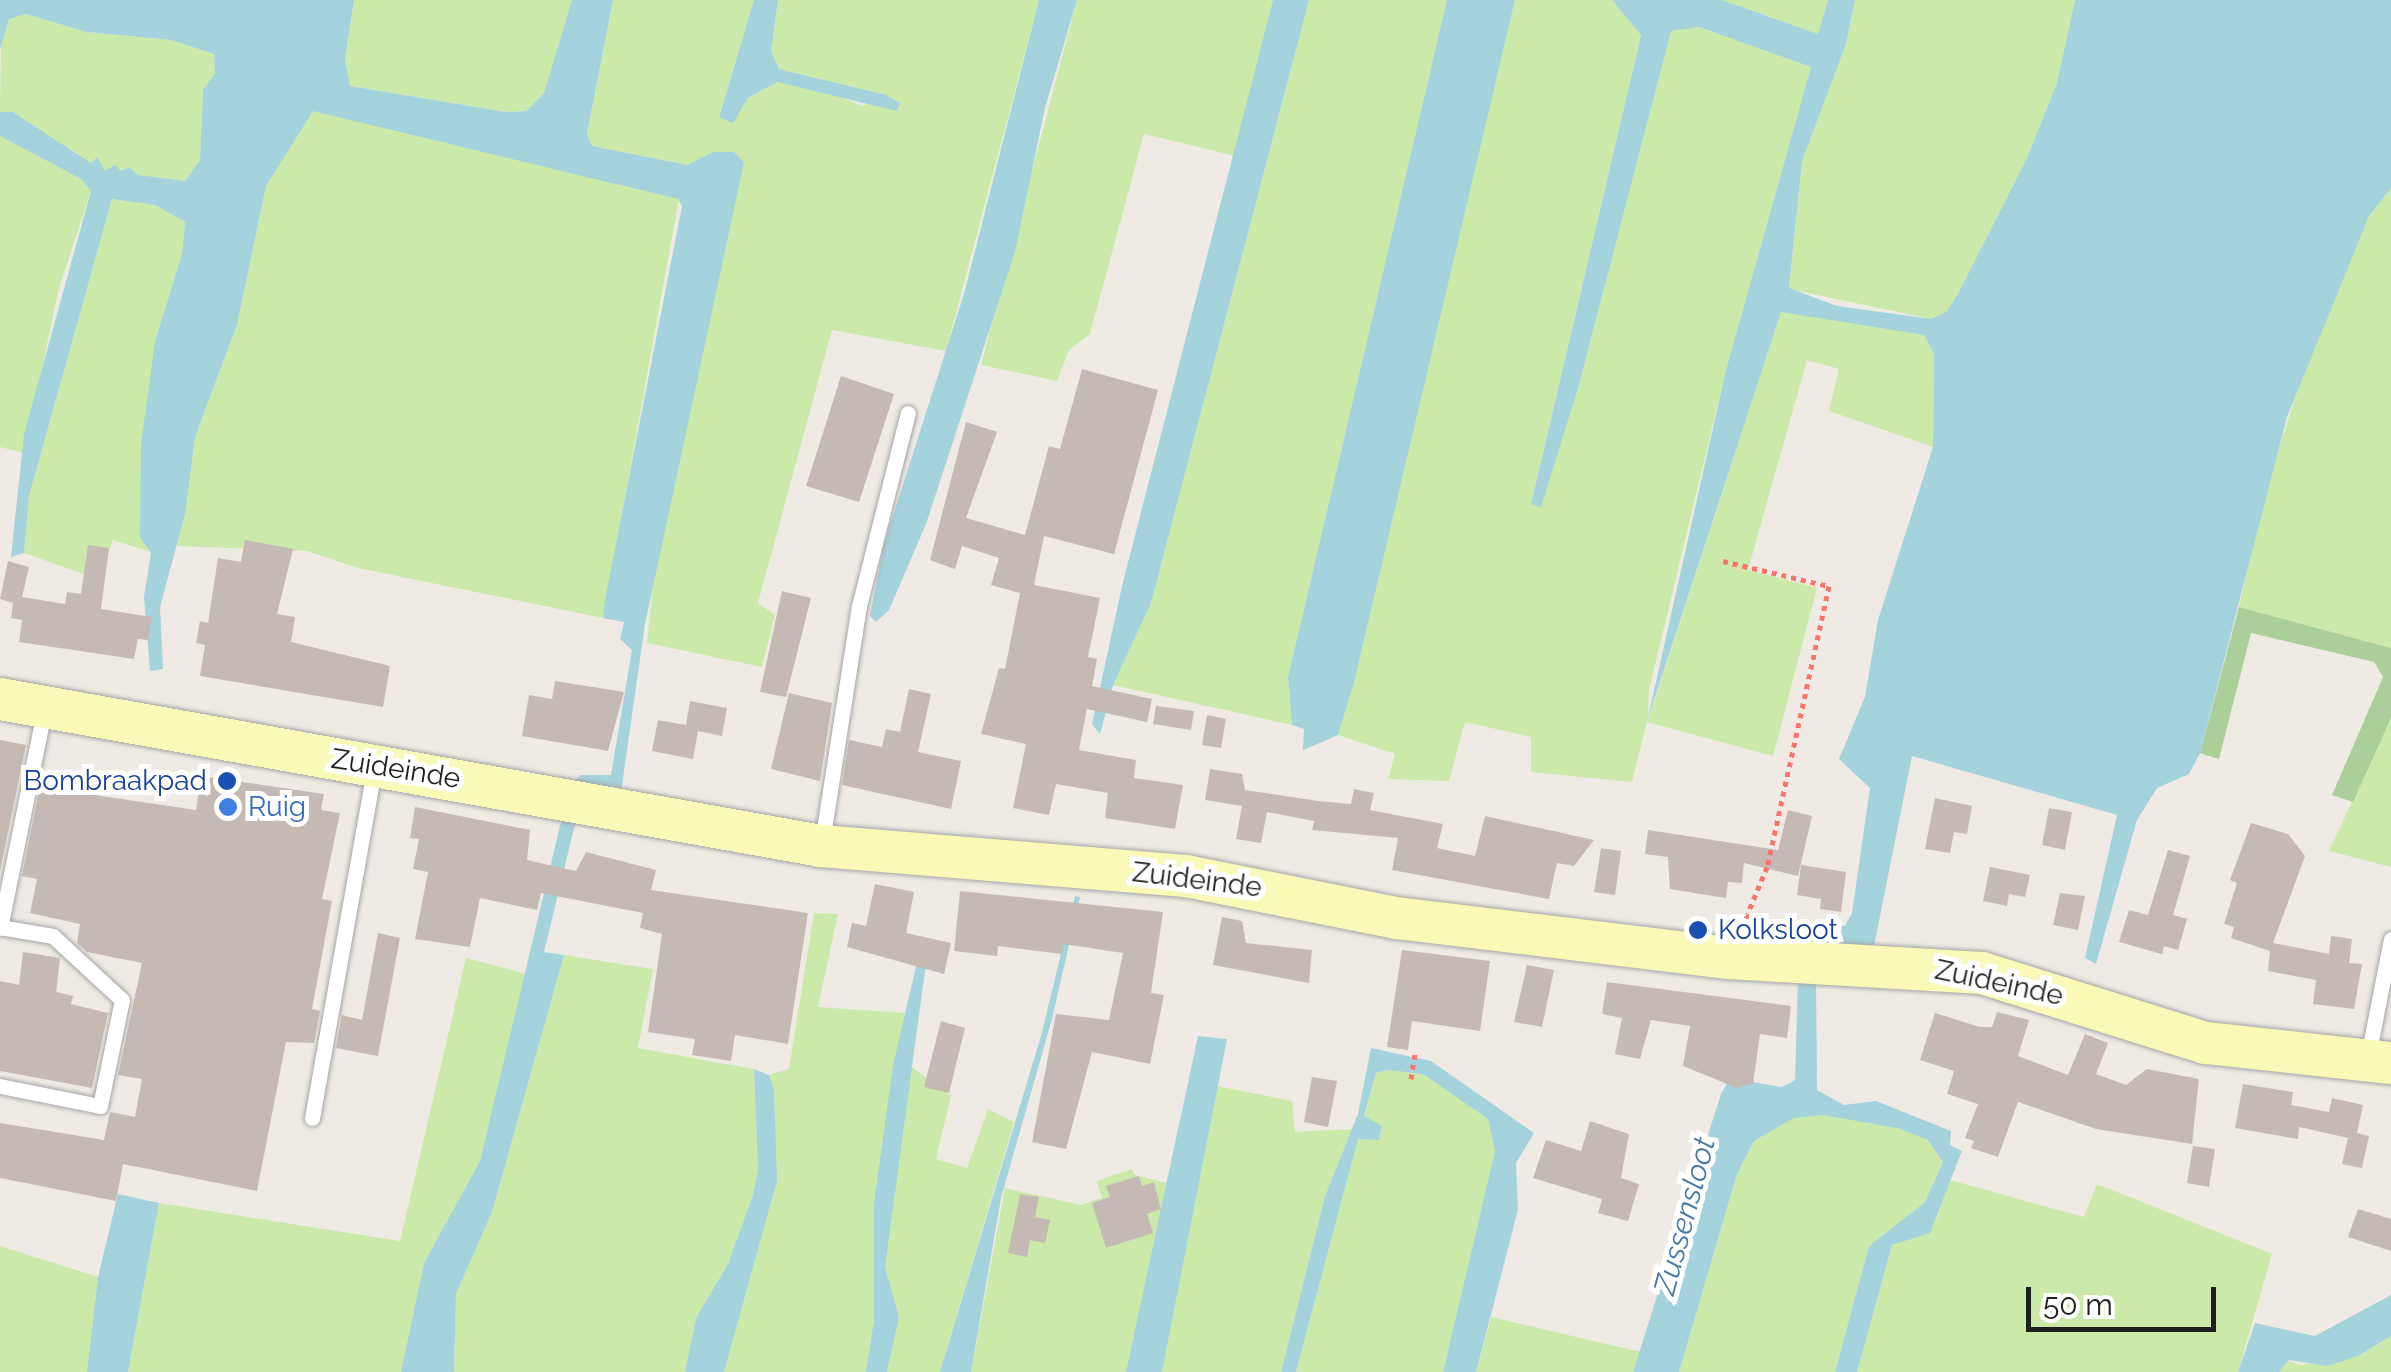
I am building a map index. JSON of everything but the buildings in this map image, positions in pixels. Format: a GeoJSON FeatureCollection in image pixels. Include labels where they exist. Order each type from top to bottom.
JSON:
{"type":"FeatureCollection","features":[{"type":"Feature","properties":{"kind":"street","name":"Zuideinde"},"geometry":{"type":"LineString","coordinates":[[0,700],[822,846],[1186,876],[1397,918],[1729,958],[1982,974],[2206,1043],[2379,1062]]}},
{"type":"Feature","properties":{"kind":"lane"},"geometry":{"type":"LineString","coordinates":[[822,846],[858,606],[908,413]]}},
{"type":"Feature","properties":{"kind":"lane"},"geometry":{"type":"LineString","coordinates":[[0,1086],[100,1106],[122,1000],[54,936],[0,928],[45,709]]}},
{"type":"Feature","properties":{"kind":"lane"},"geometry":{"type":"LineString","coordinates":[[312,1118],[374,766]]}},
{"type":"Feature","properties":{"kind":"lane"},"geometry":{"type":"LineString","coordinates":[[2379,1062],[2391,940]]}},
{"type":"Feature","properties":{"kind":"path"},"geometry":{"type":"LineString","coordinates":[[1724,561],[1829,586],[1767,867],[1729,958]]}},
{"type":"Feature","properties":{"kind":"path"},"geometry":{"type":"LineString","coordinates":[[1411,1079],[1415,1054]]}},
{"type":"Feature","properties":{"kind":"green space"},"geometry":{"type":"Polygon","coordinates":[[[354,0],[572,0],[544,93],[527,111],[506,112],[350,86],[345,59],[354,0]]]}},
{"type":"Feature","properties":{"kind":"green space"},"geometry":{"type":"Polygon","coordinates":[[[613,0],[754,0],[719,116],[776,82],[814,86],[862,106],[886,95],[779,69],[771,51],[778,0],[1039,0],[946,351],[832,330],[758,603],[775,615],[762,667],[647,643],[654,577],[743,162],[687,165],[592,146],[587,135],[613,0]]]}},
{"type":"Feature","properties":{"kind":"green space"},"geometry":{"type":"Polygon","coordinates":[[[1077,0],[1273,0],[1235,156],[1144,134],[1090,334],[1069,350],[1057,381],[981,365],[1077,0]]]}},
{"type":"Feature","properties":{"kind":"green space"},"geometry":{"type":"Polygon","coordinates":[[[1309,0],[1447,0],[1288,677],[1292,725],[1113,685],[1151,603],[1309,0]]]}},
{"type":"Feature","properties":{"kind":"green space"},"geometry":{"type":"Polygon","coordinates":[[[1515,0],[1612,0],[1641,34],[1531,503],[1579,385],[1671,30],[1699,27],[1811,67],[1726,370],[1649,690],[1648,721],[1781,311],[1924,335],[1934,353],[1933,447],[1829,411],[1839,369],[1807,360],[1748,570],[1817,588],[1773,756],[1647,722],[1632,782],[1531,772],[1531,737],[1465,722],[1449,781],[1388,779],[1395,754],[1338,735],[1515,0]]]}},
{"type":"Feature","properties":{"kind":"green space"},"geometry":{"type":"Polygon","coordinates":[[[1722,0],[1828,0],[1818,34],[1722,0]]]}},
{"type":"Feature","properties":{"kind":"green space"},"geometry":{"type":"Polygon","coordinates":[[[1855,0],[2075,0],[2057,83],[2027,158],[1959,292],[1946,312],[1931,319],[1789,289],[1802,161],[1846,44],[1855,0]]]}},
{"type":"Feature","properties":{"kind":"green space"},"geometry":{"type":"Polygon","coordinates":[[[25,14],[87,32],[171,40],[214,54],[215,73],[203,90],[200,160],[185,181],[105,172],[96,158],[91,163],[13,112],[0,112],[1,43],[9,18],[25,14]]]}},
{"type":"Feature","properties":{"kind":"green space"},"geometry":{"type":"Polygon","coordinates":[[[313,110],[679,199],[603,618],[358,568],[307,551],[176,546],[195,437],[237,325],[266,186],[313,110]]]}},
{"type":"Feature","properties":{"kind":"green space"},"geometry":{"type":"Polygon","coordinates":[[[0,136],[81,179],[91,191],[59,288],[24,453],[0,447],[0,136]]]}},
{"type":"Feature","properties":{"kind":"green space"},"geometry":{"type":"Polygon","coordinates":[[[2391,188],[2391,648],[2239,607],[2265,493],[2306,363],[2369,216],[2391,188]]]}},
{"type":"Feature","properties":{"kind":"green space"},"geometry":{"type":"Polygon","coordinates":[[[112,199],[155,205],[185,222],[182,254],[155,341],[151,552],[113,540],[98,579],[24,553],[29,496],[112,199]]]}},
{"type":"Feature","properties":{"kind":"green space"},"geometry":{"type":"Polygon","coordinates":[[[2239,607],[2391,648],[2391,718],[2353,802],[2332,795],[2383,677],[2374,662],[2251,633],[2219,759],[2200,753],[2239,607]]]}},
{"type":"Feature","properties":{"kind":"green space"},"geometry":{"type":"Polygon","coordinates":[[[2391,718],[2391,867],[2329,851],[2391,718]]]}},
{"type":"Feature","properties":{"kind":"green space"},"geometry":{"type":"Polygon","coordinates":[[[814,913],[838,914],[818,1007],[905,1013],[874,1203],[874,1319],[866,1372],[724,1372],[777,1181],[769,1075],[789,1069],[814,913]]]}},
{"type":"Feature","properties":{"kind":"green space"},"geometry":{"type":"Polygon","coordinates":[[[564,955],[653,969],[638,1048],[754,1069],[758,1170],[753,1195],[728,1264],[696,1318],[685,1372],[454,1372],[456,1294],[492,1212],[564,955]]]}},
{"type":"Feature","properties":{"kind":"green space"},"geometry":{"type":"Polygon","coordinates":[[[466,958],[527,974],[480,1161],[424,1263],[401,1372],[128,1372],[159,1203],[400,1241],[466,958]]]}},
{"type":"Feature","properties":{"kind":"green space"},"geometry":{"type":"Polygon","coordinates":[[[909,1065],[951,1096],[936,1159],[967,1168],[988,1109],[1014,1122],[940,1372],[887,1372],[899,1317],[885,1267],[909,1065]]]}},
{"type":"Feature","properties":{"kind":"green space"},"geometry":{"type":"Polygon","coordinates":[[[1387,1070],[1423,1074],[1488,1118],[1495,1151],[1443,1372],[1296,1372],[1358,1139],[1379,1139],[1382,1126],[1364,1117],[1376,1073],[1387,1070]]]}},
{"type":"Feature","properties":{"kind":"green space"},"geometry":{"type":"Polygon","coordinates":[[[1217,1086],[1292,1101],[1295,1132],[1352,1129],[1325,1196],[1281,1372],[1162,1372],[1217,1086]]]}},
{"type":"Feature","properties":{"kind":"green space"},"geometry":{"type":"Polygon","coordinates":[[[1822,1115],[1897,1127],[1928,1140],[1943,1162],[1925,1202],[1869,1246],[1835,1372],[1679,1372],[1737,1174],[1754,1141],[1794,1118],[1822,1115]]]}},
{"type":"Feature","properties":{"kind":"green space"},"geometry":{"type":"Polygon","coordinates":[[[1132,1169],[1135,1175],[1167,1183],[1126,1372],[971,1372],[1005,1188],[1081,1205],[1102,1198],[1097,1181],[1132,1169]]]}},
{"type":"Feature","properties":{"kind":"green space"},"geometry":{"type":"Polygon","coordinates":[[[1950,1180],[2084,1217],[2097,1184],[2272,1254],[2238,1372],[1857,1372],[1892,1245],[1936,1220],[1950,1180]]]}},
{"type":"Feature","properties":{"kind":"green space"},"geometry":{"type":"Polygon","coordinates":[[[0,1246],[98,1277],[87,1372],[0,1372],[0,1246]]]}},
{"type":"Feature","properties":{"kind":"green space"},"geometry":{"type":"Polygon","coordinates":[[[1491,1317],[1641,1352],[1633,1372],[1476,1372],[1491,1317]]]}},
{"type":"Feature","properties":{"kind":"green space"},"geometry":{"type":"Polygon","coordinates":[[[2391,1336],[2391,1372],[2279,1372],[2285,1360],[2301,1365],[2358,1356],[2391,1336]]]}},
{"type":"Feature","properties":{"kind":"water"},"geometry":{"type":"Polygon","coordinates":[[[0,0],[354,0],[345,59],[350,86],[506,112],[526,111],[544,93],[572,0],[613,0],[587,134],[592,146],[687,165],[713,152],[734,152],[744,162],[645,624],[621,792],[584,787],[544,952],[564,955],[492,1212],[456,1294],[454,1372],[401,1372],[424,1263],[480,1161],[570,784],[581,775],[611,775],[632,650],[620,639],[624,622],[603,618],[605,600],[682,206],[678,199],[313,111],[266,186],[237,325],[195,437],[185,514],[160,607],[163,669],[150,671],[144,597],[151,553],[140,537],[141,445],[155,341],[182,254],[185,222],[155,205],[112,199],[29,496],[24,553],[11,557],[24,434],[91,191],[81,179],[0,136],[0,112],[13,112],[91,163],[97,157],[105,171],[115,165],[121,171],[130,167],[138,175],[185,181],[200,160],[203,90],[215,73],[214,54],[171,40],[87,32],[25,14],[9,19],[0,49],[0,0]]]}},
{"type":"Feature","properties":{"kind":"water"},"geometry":{"type":"Polygon","coordinates":[[[754,0],[778,0],[771,51],[779,69],[886,95],[900,103],[897,111],[777,82],[748,98],[733,123],[719,117],[754,0]]]}},
{"type":"Feature","properties":{"kind":"water"},"geometry":{"type":"Polygon","coordinates":[[[1039,0],[1077,0],[1045,108],[1015,252],[926,524],[889,610],[876,622],[870,616],[884,544],[964,294],[1039,0]]]}},
{"type":"Feature","properties":{"kind":"water"},"geometry":{"type":"Polygon","coordinates":[[[1273,0],[1309,0],[1151,603],[1113,685],[1100,734],[1092,724],[1123,582],[1273,0]]]}},
{"type":"Feature","properties":{"kind":"water"},"geometry":{"type":"Polygon","coordinates":[[[1447,0],[1515,0],[1354,682],[1338,735],[1303,750],[1304,729],[1292,725],[1288,677],[1447,0]]]}},
{"type":"Feature","properties":{"kind":"water","name":"Zussensloot"},"geometry":{"type":"Polygon","coordinates":[[[1612,0],[1722,0],[1818,34],[1828,0],[1855,0],[1846,44],[1802,161],[1789,288],[1837,306],[1931,319],[1946,312],[1959,292],[2027,158],[2057,83],[2075,0],[2391,0],[2391,188],[2369,216],[2287,417],[2200,753],[2189,774],[2157,788],[2137,820],[2096,964],[2085,958],[2117,815],[1912,756],[1874,946],[1816,974],[1817,1090],[1844,1105],[1876,1101],[1951,1131],[1950,1145],[1962,1151],[1930,1233],[1892,1245],[1857,1372],[1835,1372],[1869,1246],[1925,1202],[1943,1162],[1928,1140],[1897,1128],[1822,1115],[1794,1118],[1754,1141],[1737,1174],[1679,1372],[1633,1372],[1721,1094],[1730,1078],[1782,1087],[1795,1080],[1799,944],[1806,925],[1845,926],[1852,913],[1870,788],[1839,759],[1865,697],[1878,620],[1933,447],[1934,353],[1924,335],[1781,312],[1647,722],[1726,370],[1811,67],[1699,27],[1671,31],[1579,385],[1541,507],[1531,504],[1641,35],[1612,0]]]}},
{"type":"Feature","properties":{"kind":"water"},"geometry":{"type":"Polygon","coordinates":[[[1075,896],[1080,897],[1052,1019],[1001,1198],[971,1372],[940,1372],[1041,1036],[1075,896]]]}},
{"type":"Feature","properties":{"kind":"water"},"geometry":{"type":"Polygon","coordinates":[[[922,940],[929,941],[885,1267],[899,1317],[887,1372],[866,1372],[874,1319],[874,1203],[893,1066],[922,940]]]}},
{"type":"Feature","properties":{"kind":"water"},"geometry":{"type":"Polygon","coordinates":[[[1198,1036],[1227,1039],[1162,1372],[1126,1372],[1198,1036]]]}},
{"type":"Feature","properties":{"kind":"water"},"geometry":{"type":"Polygon","coordinates":[[[1371,1048],[1431,1061],[1534,1133],[1516,1163],[1518,1210],[1476,1372],[1443,1372],[1495,1151],[1488,1119],[1423,1074],[1387,1070],[1376,1073],[1364,1116],[1382,1126],[1379,1140],[1358,1139],[1296,1372],[1281,1372],[1325,1196],[1358,1114],[1371,1048]]]}},
{"type":"Feature","properties":{"kind":"water"},"geometry":{"type":"Polygon","coordinates":[[[754,1069],[769,1075],[774,1089],[777,1181],[724,1372],[685,1372],[696,1318],[728,1264],[753,1195],[758,1170],[754,1069]]]}},
{"type":"Feature","properties":{"kind":"water"},"geometry":{"type":"Polygon","coordinates":[[[118,1194],[159,1203],[128,1372],[87,1372],[98,1277],[118,1194]]]}},
{"type":"Feature","properties":{"kind":"water"},"geometry":{"type":"Polygon","coordinates":[[[2391,1295],[2391,1336],[2358,1356],[2327,1366],[2289,1360],[2279,1372],[2238,1372],[2255,1323],[2315,1336],[2391,1295]]]}},
{"type":"Feature","properties":{"kind":"place","name":"Bombraakpad"},"geometry":{"type":"Point","coordinates":[227,781]}},
{"type":"Feature","properties":{"kind":"place","name":"Ruig"},"geometry":{"type":"Point","coordinates":[228,807]}},
{"type":"Feature","properties":{"kind":"place","name":"Kolksloot"},"geometry":{"type":"Point","coordinates":[1698,930]}}]}
